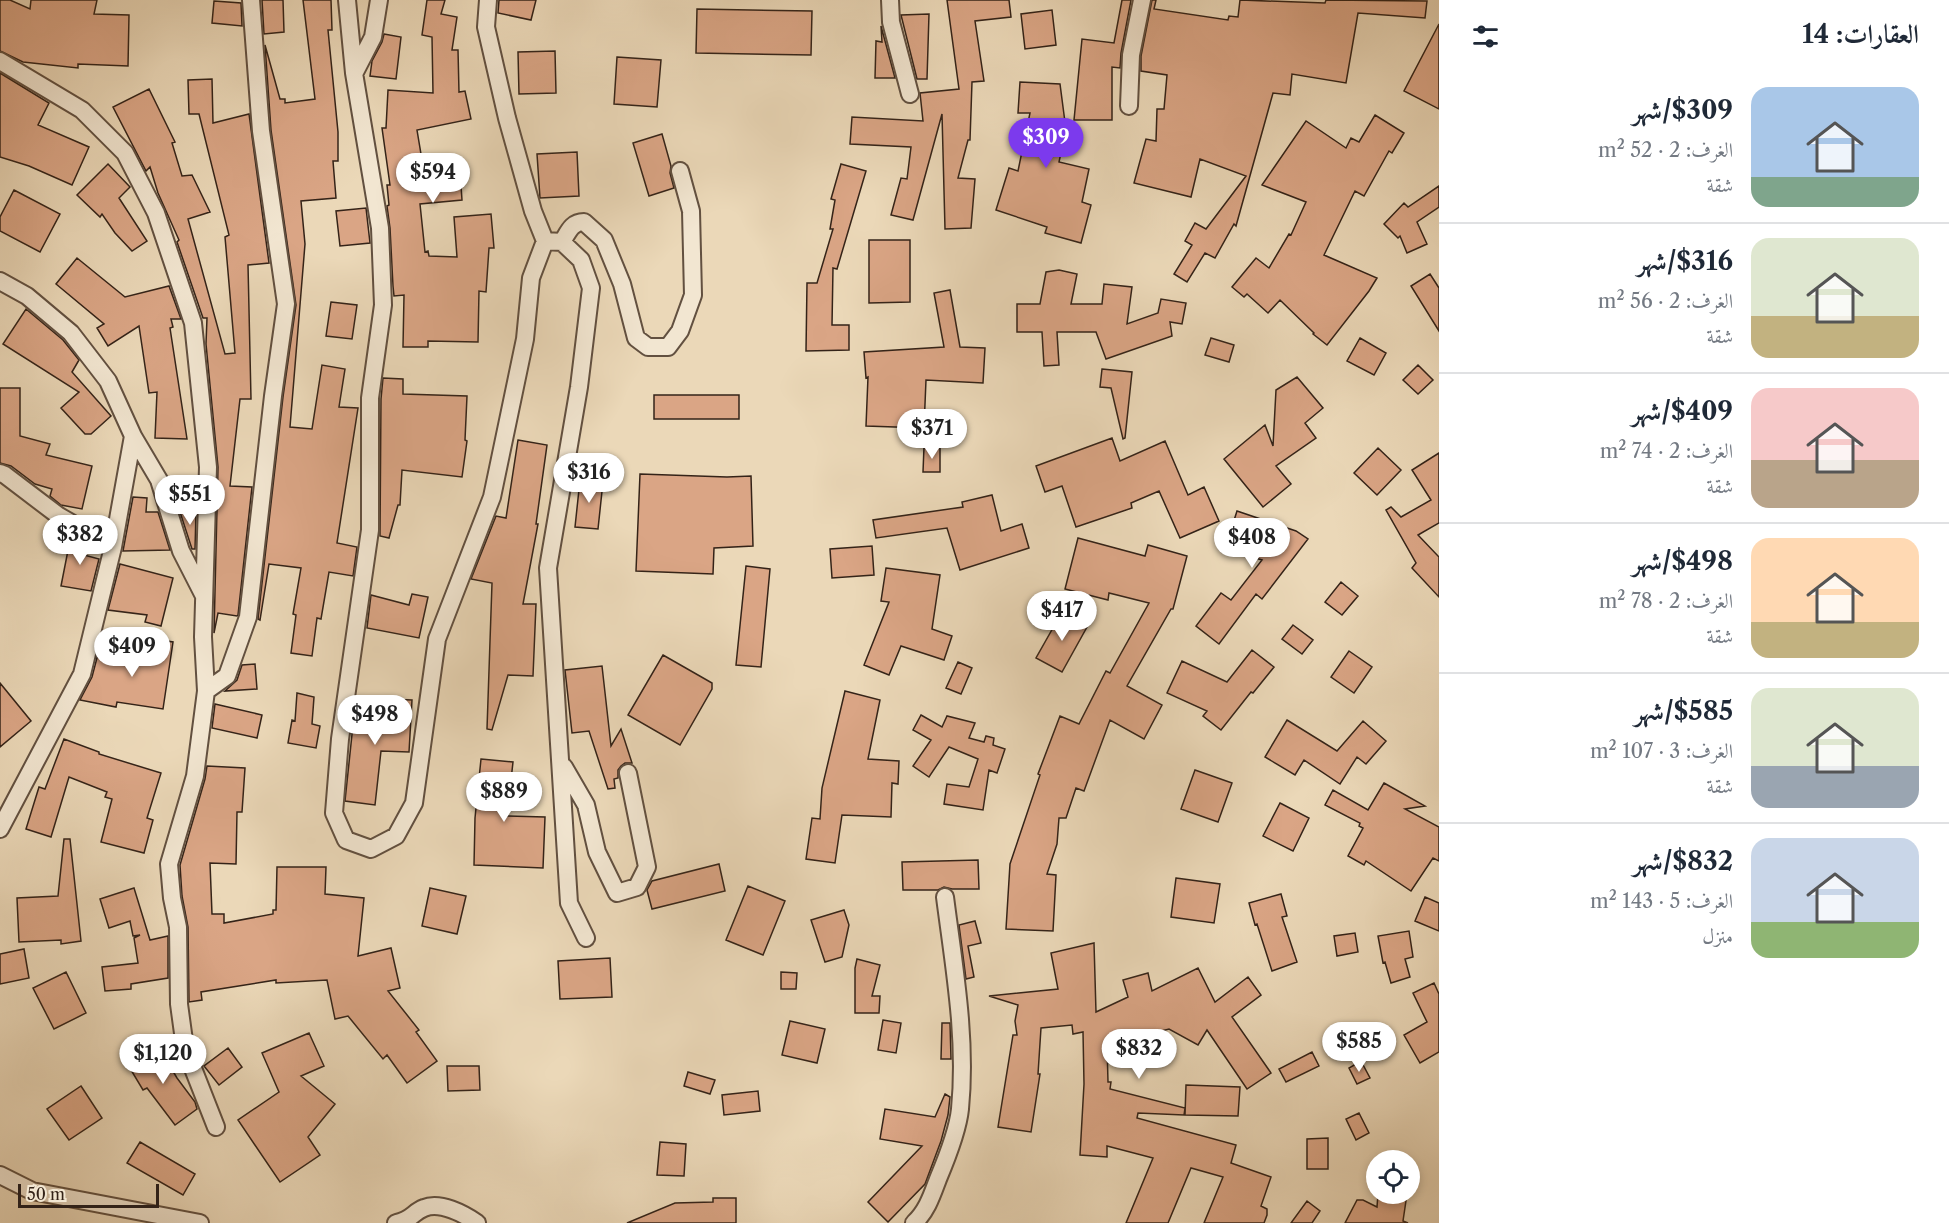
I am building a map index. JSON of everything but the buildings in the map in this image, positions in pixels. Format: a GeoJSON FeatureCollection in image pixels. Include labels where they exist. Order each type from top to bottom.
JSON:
{"type":"FeatureCollection","features":[{"type":"Feature","properties":{"kind":"street"},"geometry":{"type":"LineString","coordinates":[[206,691],[226,676],[248,617],[273,396],[286,304],[261,131],[251,0]]}},
{"type":"Feature","properties":{"kind":"street"},"geometry":{"type":"LineString","coordinates":[[347,0],[354,73],[380,228],[383,304],[370,398],[370,530],[340,739],[334,813],[346,840],[371,849],[396,836],[414,803],[437,639],[492,497],[525,339],[531,278],[545,241],[533,211],[507,118],[486,27],[488,0]]}},
{"type":"Feature","properties":{"kind":"street"},"geometry":{"type":"LineString","coordinates":[[354,73],[373,37],[379,0]]}},
{"type":"Feature","properties":{"kind":"street"},"geometry":{"type":"LineString","coordinates":[[890,0],[891,22],[910,94]]}},
{"type":"Feature","properties":{"kind":"street"},"geometry":{"type":"LineString","coordinates":[[1129,106],[1131,55],[1142,0]]}},
{"type":"Feature","properties":{"kind":"street"},"geometry":{"type":"LineString","coordinates":[[0,61],[82,110],[125,153],[156,213],[193,323],[207,467],[203,637],[206,691],[195,776],[170,864],[172,898],[178,927],[179,1004],[185,1048],[216,1127]]}},
{"type":"Feature","properties":{"kind":"street"},"geometry":{"type":"LineString","coordinates":[[562,242],[577,222],[584,222],[604,240],[622,284],[636,338],[648,347],[668,347],[680,331],[693,295],[691,210],[680,171]]}},
{"type":"Feature","properties":{"kind":"street"},"geometry":{"type":"LineString","coordinates":[[545,241],[562,242],[581,260],[591,288],[579,387],[548,568],[569,903],[586,938]]}},
{"type":"Feature","properties":{"kind":"street"},"geometry":{"type":"LineString","coordinates":[[0,281],[27,296],[70,333],[108,381],[133,436],[159,480],[181,551],[205,598]]}},
{"type":"Feature","properties":{"kind":"street"},"geometry":{"type":"LineString","coordinates":[[2,818],[82,674],[113,547],[133,436]]}},
{"type":"Feature","properties":{"kind":"street"},"geometry":{"type":"LineString","coordinates":[[0,473],[59,516],[113,547]]}},
{"type":"Feature","properties":{"kind":"street"},"geometry":{"type":"LineString","coordinates":[[562,764],[586,805],[597,852],[617,893],[637,887],[647,867],[628,773]]}},
{"type":"Feature","properties":{"kind":"street"},"geometry":{"type":"LineString","coordinates":[[914,1223],[924,1214],[945,1163],[960,1111],[962,1057],[958,998],[945,897]]}},
{"type":"Feature","properties":{"kind":"street"},"geometry":{"type":"LineString","coordinates":[[0,1174],[32,1191],[200,1223]]}},
{"type":"Feature","properties":{"kind":"street"},"geometry":{"type":"LineString","coordinates":[[396,1223],[407,1221],[424,1208],[440,1206],[477,1223]]}}]}
